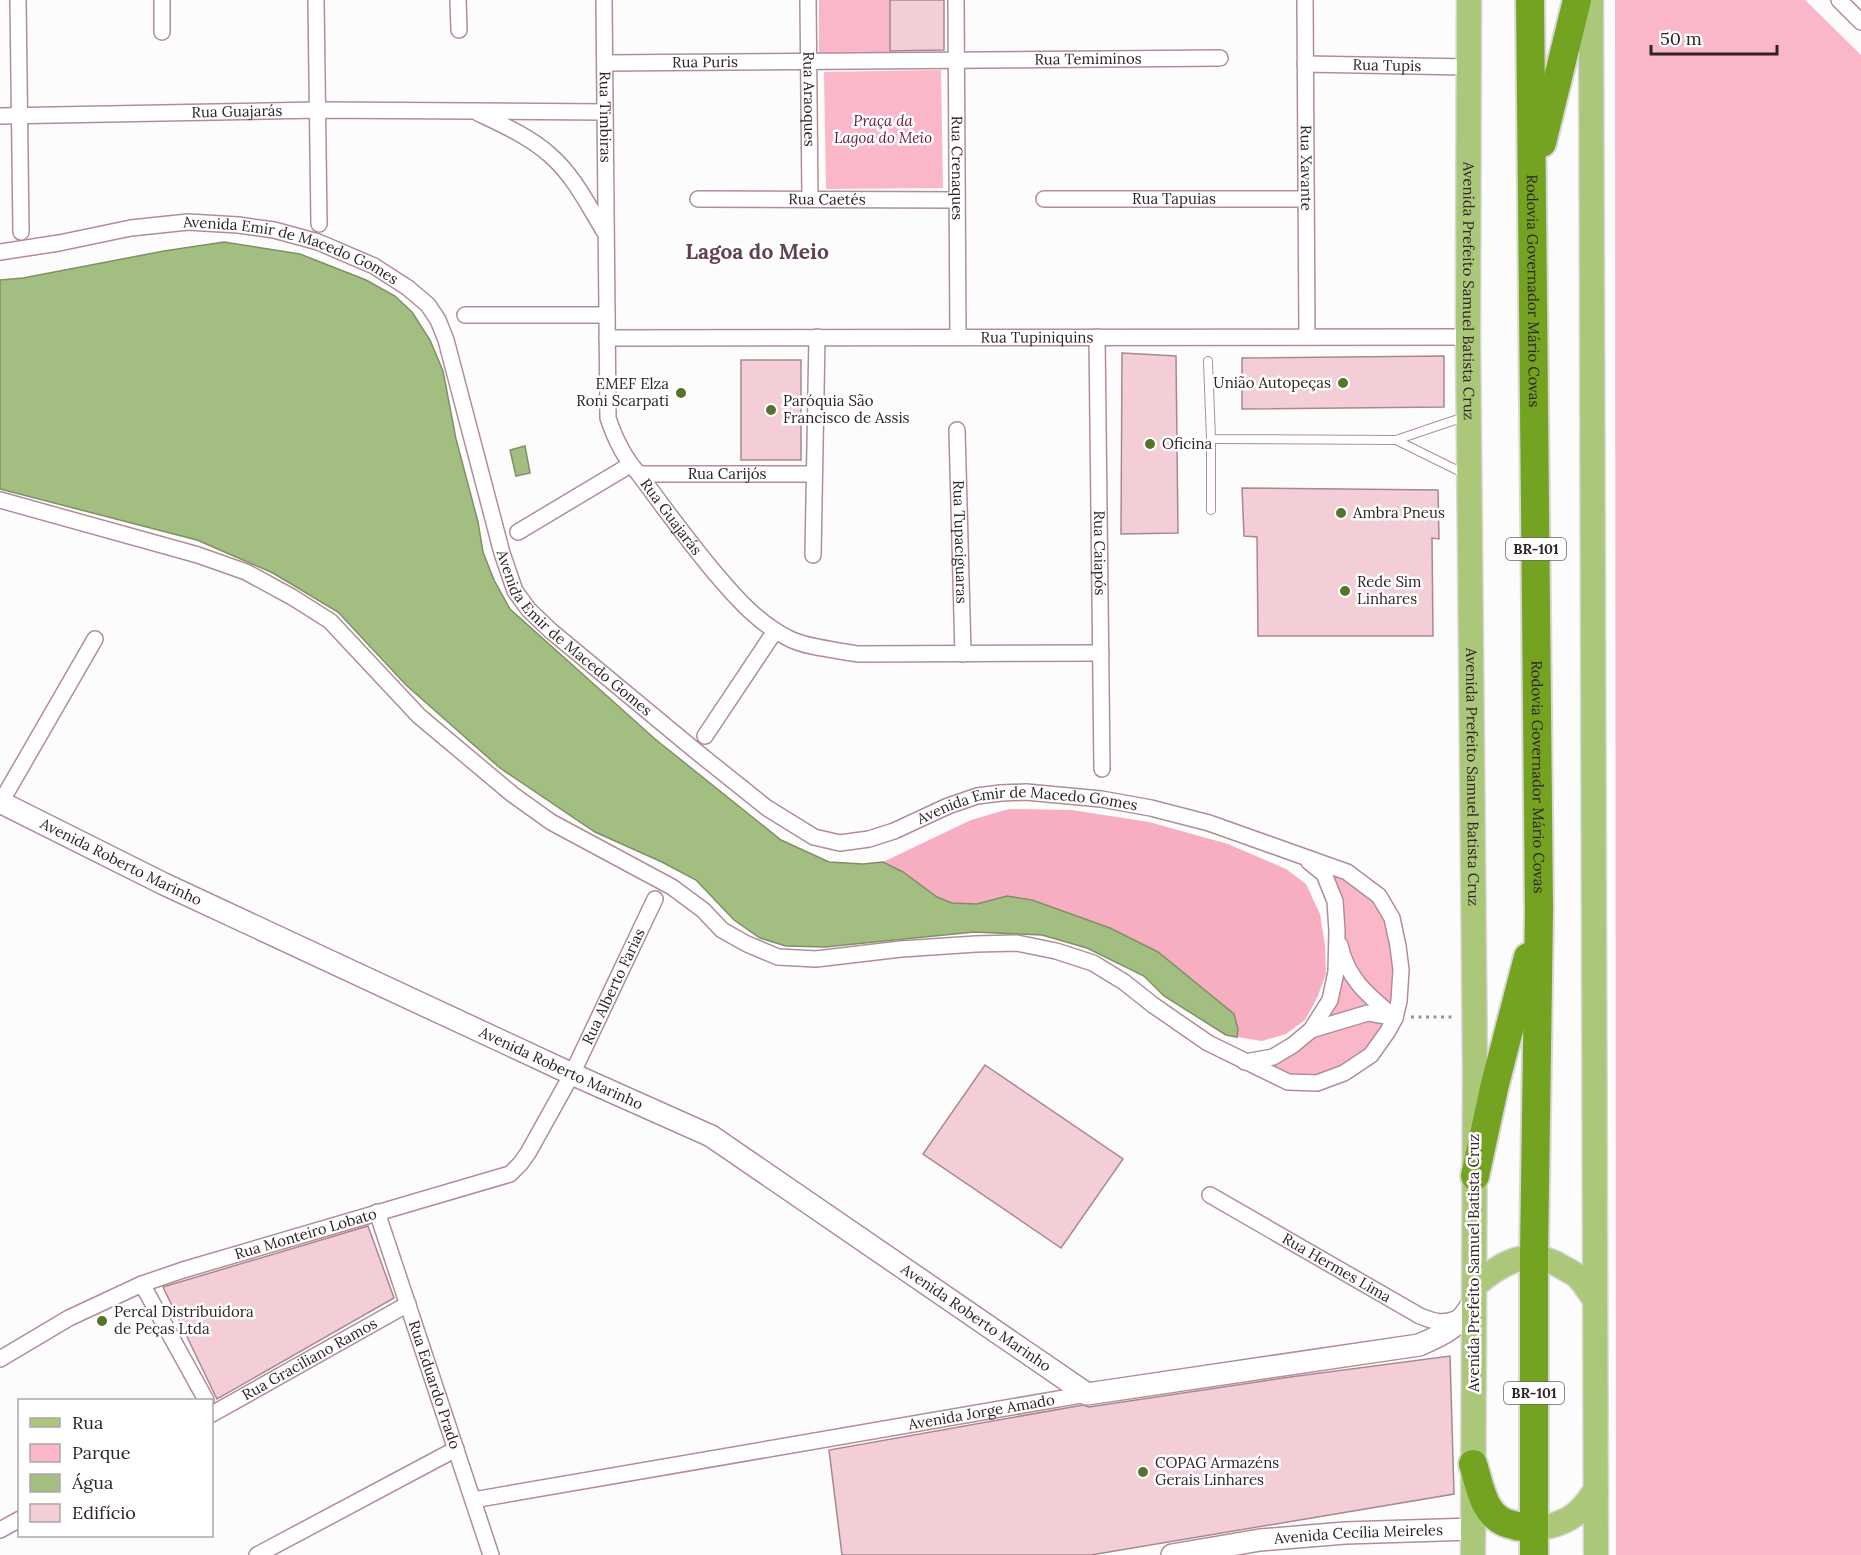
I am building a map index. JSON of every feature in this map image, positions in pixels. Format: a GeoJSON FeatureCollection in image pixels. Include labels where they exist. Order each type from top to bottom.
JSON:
{"type":"FeatureCollection","features":[{"type":"Feature","properties":{"kind":"highway","name":"Rodovia Governador Mário Covas"},"geometry":{"type":"LineString","coordinates":[[1530,0],[1539,911],[1534,1256],[1534,1542]]}},
{"type":"Feature","properties":{"kind":"highway"},"geometry":{"type":"LineString","coordinates":[[1532,186],[1577,0]]}},
{"type":"Feature","properties":{"kind":"highway"},"geometry":{"type":"LineString","coordinates":[[1475,1176],[1495,1084],[1539,911]]}},
{"type":"Feature","properties":{"kind":"highway"},"geometry":{"type":"LineString","coordinates":[[1473,1464],[1487,1508],[1494,1516],[1534,1542]]}},
{"type":"Feature","properties":{"kind":"main road","name":"Avenida Prefeito Samuel Batista Cruz"},"geometry":{"type":"LineString","coordinates":[[1468,0],[1468,337],[1475,1070],[1472,1300],[1473,1555]]}},
{"type":"Feature","properties":{"kind":"main road"},"geometry":{"type":"LineString","coordinates":[[1592,0],[1596,1555]]}},
{"type":"Feature","properties":{"kind":"main road","name":"Avenida Roberto Marinho"},"geometry":{"type":"LineString","coordinates":[[0,802],[174,889],[711,1136],[1087,1394]]}},
{"type":"Feature","properties":{"kind":"main road"},"geometry":{"type":"LineString","coordinates":[[1472,1300],[1491,1272],[1510,1263],[1534,1256],[1555,1263],[1577,1277],[1595,1300]]}},
{"type":"Feature","properties":{"kind":"main road","name":"Avenida Jorge Amado"},"geometry":{"type":"LineString","coordinates":[[1087,1394],[1419,1345],[1446,1332],[1472,1300]]}},
{"type":"Feature","properties":{"kind":"main road"},"geometry":{"type":"LineString","coordinates":[[1473,1528],[1534,1542],[1578,1512],[1596,1490]]}},
{"type":"Feature","properties":{"kind":"main road","name":"Avenida Cecília Meireles"},"geometry":{"type":"LineString","coordinates":[[1172,1555],[1260,1540],[1345,1533],[1473,1528]]}},
{"type":"Feature","properties":{"kind":"street"},"geometry":{"type":"LineString","coordinates":[[18,0],[21,232]]}},
{"type":"Feature","properties":{"kind":"street"},"geometry":{"type":"LineString","coordinates":[[162,0],[162,32]]}},
{"type":"Feature","properties":{"kind":"street"},"geometry":{"type":"LineString","coordinates":[[316,0],[319,224]]}},
{"type":"Feature","properties":{"kind":"street"},"geometry":{"type":"LineString","coordinates":[[458,0],[459,30]]}},
{"type":"Feature","properties":{"kind":"street","name":"Rua Timbiras"},"geometry":{"type":"LineString","coordinates":[[604,0],[605,234]]}},
{"type":"Feature","properties":{"kind":"street","name":"Rua Araoques"},"geometry":{"type":"LineString","coordinates":[[808,0],[810,199]]}},
{"type":"Feature","properties":{"kind":"street","name":"Rua Crenaques"},"geometry":{"type":"LineString","coordinates":[[956,0],[958,337]]}},
{"type":"Feature","properties":{"kind":"street","name":"Rua Xavante"},"geometry":{"type":"LineString","coordinates":[[1305,0],[1306,337]]}},
{"type":"Feature","properties":{"kind":"street"},"geometry":{"type":"LineString","coordinates":[[1839,0],[1861,21]]}},
{"type":"Feature","properties":{"kind":"street","name":"Rua Temiminos"},"geometry":{"type":"LineString","coordinates":[[807,62],[1220,58]]}},
{"type":"Feature","properties":{"kind":"street","name":"Rua Puris"},"geometry":{"type":"LineString","coordinates":[[604,63],[807,62]]}},
{"type":"Feature","properties":{"kind":"street","name":"Rua Tupis"},"geometry":{"type":"LineString","coordinates":[[1305,63],[1468,67]]}},
{"type":"Feature","properties":{"kind":"street","name":"Rua Guajarás"},"geometry":{"type":"LineString","coordinates":[[0,116],[318,110],[605,112]]}},
{"type":"Feature","properties":{"kind":"street","name":"Rua Guajarás"},"geometry":{"type":"LineString","coordinates":[[475,111],[522,135],[550,155],[572,179],[605,234],[608,418],[621,450],[635,470],[690,543],[741,603],[775,631],[792,640],[858,654],[1101,653]]}},
{"type":"Feature","properties":{"kind":"street","name":"Rua Caetés"},"geometry":{"type":"LineString","coordinates":[[698,199],[957,200]]}},
{"type":"Feature","properties":{"kind":"street","name":"Rua Tapuias"},"geometry":{"type":"LineString","coordinates":[[1044,199],[1306,199]]}},
{"type":"Feature","properties":{"kind":"street","name":"Avenida Emir de Macedo Gomes"},"geometry":{"type":"LineString","coordinates":[[0,252],[142,227],[188,222],[274,230],[318,242],[374,266],[408,288],[428,305],[438,320],[453,366],[502,553],[515,591],[529,610],[551,630],[767,808],[814,837],[840,843],[869,839],[894,831],[948,806],[977,796],[1001,793],[1026,792],[1101,799],[1151,808],[1209,823],[1347,872],[1379,896],[1392,918],[1401,970],[1395,1018],[1371,1054],[1344,1073],[1317,1083],[1288,1082],[1208,1043],[1124,982],[1093,963],[1056,951],[1017,944],[976,944],[816,959],[778,957],[722,930],[703,910],[672,887],[551,822],[512,794],[419,716],[330,621],[292,597],[246,572],[198,555],[0,500]]}},
{"type":"Feature","properties":{"kind":"street"},"geometry":{"type":"LineString","coordinates":[[465,315],[607,315]]}},
{"type":"Feature","properties":{"kind":"street","name":"Rua Caiapós"},"geometry":{"type":"LineString","coordinates":[[1098,337],[1102,769]]}},
{"type":"Feature","properties":{"kind":"street","name":"Rua Tupiniquins"},"geometry":{"type":"LineString","coordinates":[[607,338],[1468,337]]}},
{"type":"Feature","properties":{"kind":"street"},"geometry":{"type":"LineString","coordinates":[[813,555],[817,338]]}},
{"type":"Feature","properties":{"kind":"street","name":"Rua Tupaciguaras"},"geometry":{"type":"LineString","coordinates":[[957,430],[963,654]]}},
{"type":"Feature","properties":{"kind":"street"},"geometry":{"type":"LineString","coordinates":[[518,532],[635,470]]}},
{"type":"Feature","properties":{"kind":"street","name":"Rua Carijós"},"geometry":{"type":"LineString","coordinates":[[635,470],[814,474]]}},
{"type":"Feature","properties":{"kind":"street"},"geometry":{"type":"LineString","coordinates":[[705,736],[775,631]]}},
{"type":"Feature","properties":{"kind":"street"},"geometry":{"type":"LineString","coordinates":[[0,802],[95,639]]}},
{"type":"Feature","properties":{"kind":"street","name":"Avenida Emir de Macedo Gomes"},"geometry":{"type":"LineString","coordinates":[[1245,1062],[1273,1057],[1293,1045],[1311,1030],[1330,1000],[1336,972],[1335,901],[1324,874],[1299,854]]}},
{"type":"Feature","properties":{"kind":"street","name":"Rua Alberto Farias"},"geometry":{"type":"LineString","coordinates":[[572,1074],[655,898]]}},
{"type":"Feature","properties":{"kind":"street"},"geometry":{"type":"LineString","coordinates":[[1337,931],[1343,957],[1363,991],[1395,1018]]}},
{"type":"Feature","properties":{"kind":"street"},"geometry":{"type":"LineString","coordinates":[[1311,1030],[1368,1012],[1395,1018]]}},
{"type":"Feature","properties":{"kind":"street","name":"Rua Monteiro Lobato"},"geometry":{"type":"LineString","coordinates":[[0,1359],[69,1318],[142,1284],[510,1174],[528,1153],[572,1074]]}},
{"type":"Feature","properties":{"kind":"street","name":"Rua Hermes Lima"},"geometry":{"type":"LineString","coordinates":[[1210,1195],[1435,1323],[1450,1322],[1472,1300]]}},
{"type":"Feature","properties":{"kind":"street","name":"Rua Eduardo Prado"},"geometry":{"type":"LineString","coordinates":[[377,1212],[491,1555]]}},
{"type":"Feature","properties":{"kind":"street"},"geometry":{"type":"LineString","coordinates":[[142,1284],[204,1399]]}},
{"type":"Feature","properties":{"kind":"street","name":"Rua Graciliano Ramos"},"geometry":{"type":"LineString","coordinates":[[213,1408],[408,1304]]}},
{"type":"Feature","properties":{"kind":"street","name":"Avenida Jorge Amado"},"geometry":{"type":"LineString","coordinates":[[473,1500],[1087,1394]]}},
{"type":"Feature","properties":{"kind":"street"},"geometry":{"type":"LineString","coordinates":[[256,1555],[456,1449]]}},
{"type":"Feature","properties":{"kind":"street"},"geometry":{"type":"LineString","coordinates":[[0,1530],[18,1520]]}},
{"type":"Feature","properties":{"kind":"lane"},"geometry":{"type":"LineString","coordinates":[[1208,361],[1211,510]]}},
{"type":"Feature","properties":{"kind":"lane"},"geometry":{"type":"LineString","coordinates":[[1211,439],[1396,440],[1469,416]]}},
{"type":"Feature","properties":{"kind":"lane"},"geometry":{"type":"LineString","coordinates":[[1396,440],[1469,476]]}},
{"type":"Feature","properties":{"kind":"path"},"geometry":{"type":"LineString","coordinates":[[1395,1018],[1461,1017]]}},
{"type":"Feature","properties":{"kind":"green space"},"geometry":{"type":"Polygon","coordinates":[[[819,0],[890,0],[890,55],[819,55],[819,0]]]}},
{"type":"Feature","properties":{"kind":"green space"},"geometry":{"type":"Polygon","coordinates":[[[1615,0],[1805,0],[1861,55],[1861,1555],[1616,1555],[1615,0]]]}},
{"type":"Feature","properties":{"kind":"green space","name":"Praça da Lagoa do Meio"},"geometry":{"type":"Polygon","coordinates":[[[941,70],[943,188],[826,189],[824,72],[941,70]]]}},
{"type":"Feature","properties":{"kind":"green space"},"geometry":{"type":"Polygon","coordinates":[[[1347,872],[1392,918],[1399,1001],[1371,1055],[1317,1083],[1245,1062],[1293,1045],[1330,1000],[1337,931],[1324,874],[1347,872]]]}},
{"type":"Feature","properties":{"kind":"shaded area"},"geometry":{"type":"Polygon","coordinates":[[[1009,809],[1072,810],[1149,822],[1228,844],[1286,869],[1306,884],[1320,914],[1325,945],[1326,974],[1305,1020],[1286,1034],[1262,1041],[1237,1037],[1238,1029],[1214,999],[1158,952],[1110,928],[1075,915],[1007,896],[977,904],[952,903],[937,897],[903,872],[883,862],[971,820],[1009,809]]]}},
{"type":"Feature","properties":{"kind":"water"},"geometry":{"type":"Polygon","coordinates":[[[224,242],[300,254],[366,280],[395,296],[412,312],[430,340],[443,371],[456,439],[478,522],[483,552],[494,580],[510,609],[655,739],[781,840],[829,862],[863,864],[883,862],[903,872],[937,897],[952,903],[977,904],[1007,896],[1032,900],[1110,928],[1158,952],[1234,1014],[1238,1029],[1237,1037],[1226,1035],[1164,996],[1144,976],[1087,948],[1042,935],[974,932],[825,947],[786,946],[760,938],[734,920],[696,880],[595,832],[500,768],[406,685],[338,612],[273,573],[197,540],[0,489],[0,280],[23,278],[224,242]]]}},
{"type":"Feature","properties":{"kind":"water"},"geometry":{"type":"Polygon","coordinates":[[[525,446],[530,473],[516,476],[510,450],[525,446]]]}},
{"type":"Feature","properties":{"kind":"building"},"geometry":{"type":"Polygon","coordinates":[[[890,0],[944,0],[944,50],[890,51],[890,0]]]}},
{"type":"Feature","properties":{"kind":"building","name":"Oficina"},"geometry":{"type":"Polygon","coordinates":[[[1122,353],[1176,356],[1178,533],[1121,534],[1122,353]]]}},
{"type":"Feature","properties":{"kind":"building","name":"União Autopeças"},"geometry":{"type":"Polygon","coordinates":[[[1444,356],[1444,407],[1242,409],[1242,358],[1444,356]]]}},
{"type":"Feature","properties":{"kind":"building","name":"Paróquia São Francisco de Assis"},"geometry":{"type":"Polygon","coordinates":[[[741,360],[801,360],[801,460],[741,460],[741,360]]]}},
{"type":"Feature","properties":{"kind":"building"},"geometry":{"type":"Polygon","coordinates":[[[1242,488],[1438,490],[1439,539],[1432,538],[1433,636],[1258,636],[1257,537],[1244,536],[1242,488]]]}},
{"type":"Feature","properties":{"kind":"building"},"geometry":{"type":"Polygon","coordinates":[[[985,1065],[1123,1159],[1061,1248],[923,1154],[985,1065]]]}},
{"type":"Feature","properties":{"kind":"building"},"geometry":{"type":"Polygon","coordinates":[[[368,1226],[394,1298],[217,1399],[163,1287],[368,1226]]]}},
{"type":"Feature","properties":{"kind":"building","name":"COPAG Armazéns Gerais Linhares"},"geometry":{"type":"Polygon","coordinates":[[[1450,1356],[1454,1494],[1091,1555],[842,1555],[829,1450],[1083,1405],[1089,1407],[1450,1356]]]}},
{"type":"Feature","properties":{"kind":"place","name":"União Autopeças"},"geometry":{"type":"Point","coordinates":[1343,383]}},
{"type":"Feature","properties":{"kind":"place","name":"EMEF Elza Roni Scarpati"},"geometry":{"type":"Point","coordinates":[681,393]}},
{"type":"Feature","properties":{"kind":"place","name":"Paróquia São Francisco de Assis"},"geometry":{"type":"Point","coordinates":[771,410]}},
{"type":"Feature","properties":{"kind":"place","name":"Oficina"},"geometry":{"type":"Point","coordinates":[1150,444]}},
{"type":"Feature","properties":{"kind":"place","name":"Ambra Pneus"},"geometry":{"type":"Point","coordinates":[1341,513]}},
{"type":"Feature","properties":{"kind":"place","name":"Rede Sim Linhares"},"geometry":{"type":"Point","coordinates":[1345,591]}},
{"type":"Feature","properties":{"kind":"place","name":"Percal Distribuidora de Peças Ltda"},"geometry":{"type":"Point","coordinates":[102,1321]}},
{"type":"Feature","properties":{"kind":"place","name":"COPAG Armazéns Gerais Linhares"},"geometry":{"type":"Point","coordinates":[1143,1472]}},
{"type":"Feature","properties":{"kind":"district","name":"Lagoa do Meio"},"geometry":{"type":"Point","coordinates":[757,252]}}]}
